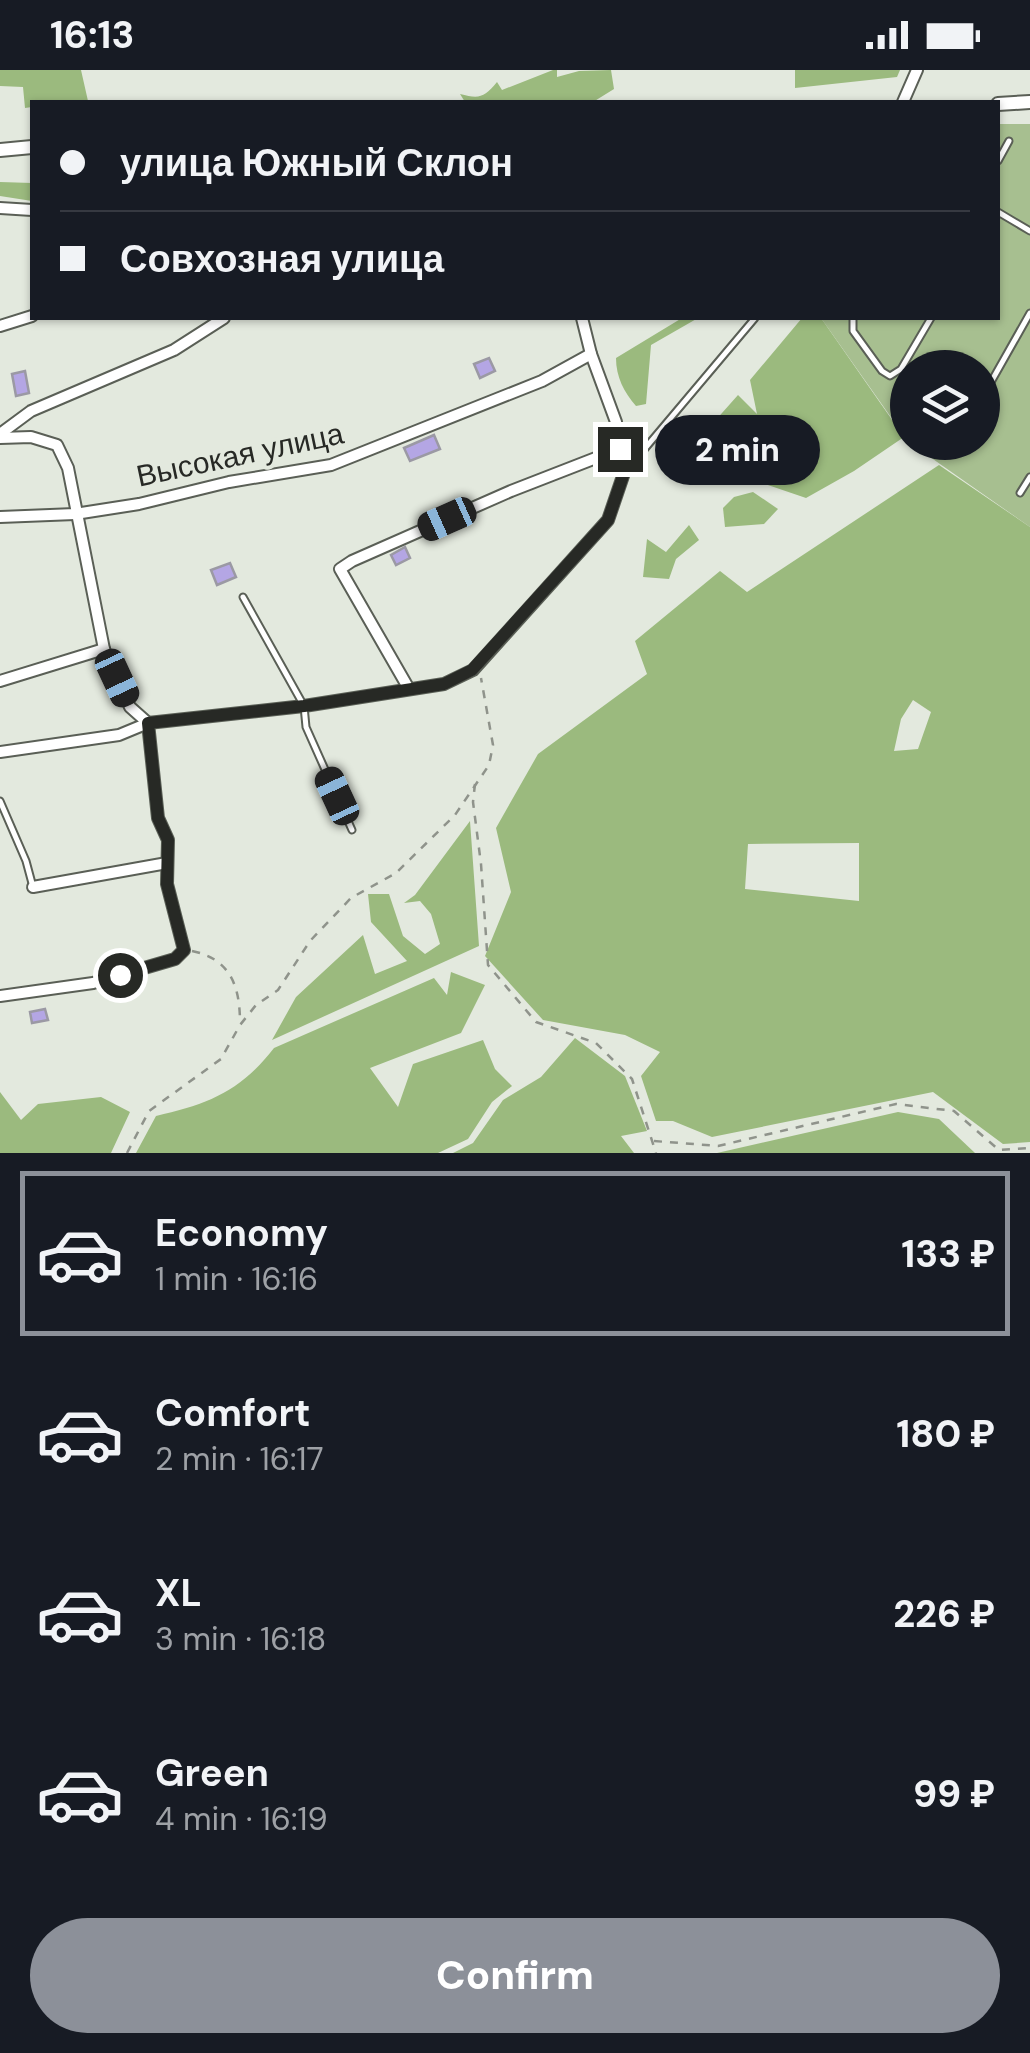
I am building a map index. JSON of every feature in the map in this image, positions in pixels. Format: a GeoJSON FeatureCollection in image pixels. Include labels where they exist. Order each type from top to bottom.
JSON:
{"type":"FeatureCollection","features":[{"type":"Feature","properties":{"kind":"street"},"geometry":{"type":"LineString","coordinates":[[904,100],[918,70]]}},
{"type":"Feature","properties":{"kind":"street"},"geometry":{"type":"LineString","coordinates":[[1000,104],[1030,102]]}},
{"type":"Feature","properties":{"kind":"street"},"geometry":{"type":"LineString","coordinates":[[0,146],[30,146]]}},
{"type":"Feature","properties":{"kind":"street"},"geometry":{"type":"LineString","coordinates":[[0,208],[30,210]]}},
{"type":"Feature","properties":{"kind":"street"},"geometry":{"type":"LineString","coordinates":[[0,326],[30,317]]}},
{"type":"Feature","properties":{"kind":"street"},"geometry":{"type":"LineString","coordinates":[[0,436],[31,411],[174,350],[221,320]]}},
{"type":"Feature","properties":{"kind":"street"},"geometry":{"type":"LineString","coordinates":[[0,752],[119,735],[148,723],[304,706],[444,684],[472,670],[608,520],[624,473],[616,422],[582,320]]}},
{"type":"Feature","properties":{"kind":"street","name":"Высокая улица"},"geometry":{"type":"LineString","coordinates":[[0,517],[75,514],[140,504],[229,482],[332,465],[542,382],[591,354]]}},
{"type":"Feature","properties":{"kind":"street"},"geometry":{"type":"LineString","coordinates":[[0,436],[31,437],[57,445],[68,468],[104,649],[130,707],[148,723],[158,818],[168,840],[167,884],[184,950],[175,959],[93,983],[0,996]]}},
{"type":"Feature","properties":{"kind":"street"},"geometry":{"type":"LineString","coordinates":[[409,689],[340,569],[511,491],[620,449]]}},
{"type":"Feature","properties":{"kind":"street"},"geometry":{"type":"LineString","coordinates":[[0,681],[104,649]]}},
{"type":"Feature","properties":{"kind":"street"},"geometry":{"type":"LineString","coordinates":[[33,888],[168,863]]}},
{"type":"Feature","properties":{"kind":"lane"},"geometry":{"type":"LineString","coordinates":[[1000,158],[1010,141]]}},
{"type":"Feature","properties":{"kind":"lane"},"geometry":{"type":"LineString","coordinates":[[1000,213],[1030,231]]}},
{"type":"Feature","properties":{"kind":"lane"},"geometry":{"type":"LineString","coordinates":[[1000,366],[1030,313]]}},
{"type":"Feature","properties":{"kind":"lane"},"geometry":{"type":"LineString","coordinates":[[624,473],[753,320]]}},
{"type":"Feature","properties":{"kind":"lane"},"geometry":{"type":"LineString","coordinates":[[854,320],[852,331],[890,376],[901,368],[930,320]]}},
{"type":"Feature","properties":{"kind":"lane"},"geometry":{"type":"LineString","coordinates":[[1020,493],[1030,477]]}},
{"type":"Feature","properties":{"kind":"lane"},"geometry":{"type":"LineString","coordinates":[[243,596],[304,706],[306,727],[352,830]]}},
{"type":"Feature","properties":{"kind":"lane"},"geometry":{"type":"LineString","coordinates":[[0,801],[26,861],[33,888]]}},
{"type":"Feature","properties":{"kind":"path"},"geometry":{"type":"LineString","coordinates":[[126,1153],[149,1111],[221,1059],[256,1004],[278,990],[310,942],[351,898],[396,872],[455,815],[489,765],[493,745],[484,680],[472,670]]}},
{"type":"Feature","properties":{"kind":"path"},"geometry":{"type":"LineString","coordinates":[[476,780],[472,802],[488,964],[536,1022],[596,1043],[632,1079],[656,1153]]}},
{"type":"Feature","properties":{"kind":"path"},"geometry":{"type":"LineString","coordinates":[[184,950],[210,955],[231,974],[240,1002],[240,1025]]}},
{"type":"Feature","properties":{"kind":"path"},"geometry":{"type":"LineString","coordinates":[[653,1142],[718,1146],[896,1104],[954,1111],[999,1150],[1030,1148]]}},
{"type":"Feature","properties":{"kind":"green space"},"geometry":{"type":"Polygon","coordinates":[[[0,70],[81,70],[88,100],[30,100],[30,107],[25,108],[23,87],[0,86],[0,70]]]}},
{"type":"Feature","properties":{"kind":"green space"},"geometry":{"type":"Polygon","coordinates":[[[553,70],[557,70],[557,77],[579,71],[611,70],[614,89],[596,100],[464,100],[460,94],[481,96],[497,82],[502,90],[553,70]]]}},
{"type":"Feature","properties":{"kind":"green space"},"geometry":{"type":"Polygon","coordinates":[[[795,70],[900,70],[897,77],[795,88],[795,70]]]}},
{"type":"Feature","properties":{"kind":"green space"},"geometry":{"type":"Polygon","coordinates":[[[1000,124],[1030,124],[1030,228],[1000,209],[1000,124]]]}},
{"type":"Feature","properties":{"kind":"green space"},"geometry":{"type":"Polygon","coordinates":[[[0,182],[30,183],[30,201],[0,196],[0,182]]]}},
{"type":"Feature","properties":{"kind":"green space"},"geometry":{"type":"Polygon","coordinates":[[[1000,217],[1030,235],[1030,527],[934,460],[1000,460],[1000,350],[890,350],[890,416],[822,320],[1000,320],[1000,217]]]}},
{"type":"Feature","properties":{"kind":"green space"},"geometry":{"type":"Polygon","coordinates":[[[679,320],[695,320],[651,345],[646,404],[636,406],[628,395],[617,372],[616,358],[679,320]]]}},
{"type":"Feature","properties":{"kind":"green space"},"geometry":{"type":"Polygon","coordinates":[[[800,320],[822,320],[890,417],[890,447],[806,498],[756,481],[696,472],[698,440],[738,395],[757,414],[750,380],[800,320]]]}},
{"type":"Feature","properties":{"kind":"green space"},"geometry":{"type":"Polygon","coordinates":[[[939,465],[1030,527],[1030,1142],[1003,1144],[933,1092],[712,1137],[673,1121],[656,1121],[641,1076],[660,1052],[625,1035],[543,1020],[485,956],[511,892],[496,828],[538,754],[647,674],[635,641],[720,571],[747,592],[939,465]],[[913,700],[901,719],[894,751],[918,749],[931,712],[913,700]],[[859,843],[748,844],[745,889],[859,901],[859,843]]]}},
{"type":"Feature","properties":{"kind":"green space"},"geometry":{"type":"Polygon","coordinates":[[[753,492],[778,509],[764,524],[725,527],[723,508],[734,497],[753,492]]]}},
{"type":"Feature","properties":{"kind":"green space"},"geometry":{"type":"Polygon","coordinates":[[[689,525],[699,540],[676,559],[669,579],[643,577],[647,539],[666,552],[689,525]]]}},
{"type":"Feature","properties":{"kind":"green space"},"geometry":{"type":"Polygon","coordinates":[[[470,821],[479,946],[272,1040],[296,997],[363,935],[375,974],[407,961],[371,922],[368,894],[389,894],[403,936],[425,954],[440,944],[431,914],[420,901],[404,903],[415,895],[470,821]]]}},
{"type":"Feature","properties":{"kind":"green space"},"geometry":{"type":"Polygon","coordinates":[[[451,972],[485,985],[461,1033],[370,1068],[398,1107],[413,1064],[483,1040],[495,1069],[512,1086],[492,1102],[468,1139],[438,1153],[136,1153],[156,1116],[222,1094],[249,1076],[274,1048],[434,978],[447,995],[451,972]]]}},
{"type":"Feature","properties":{"kind":"green space"},"geometry":{"type":"Polygon","coordinates":[[[575,1038],[625,1076],[647,1131],[621,1136],[634,1153],[453,1153],[473,1143],[503,1100],[541,1077],[575,1038]]]}},
{"type":"Feature","properties":{"kind":"green space"},"geometry":{"type":"Polygon","coordinates":[[[0,1092],[21,1120],[38,1104],[101,1097],[130,1112],[111,1153],[0,1153],[0,1092]]]}},
{"type":"Feature","properties":{"kind":"green space"},"geometry":{"type":"Polygon","coordinates":[[[898,1112],[939,1119],[975,1153],[717,1153],[898,1112]]]}},
{"type":"Feature","properties":{"kind":"building"},"geometry":{"type":"Polygon","coordinates":[[[489,358],[495,371],[480,378],[474,364],[489,358]]]}},
{"type":"Feature","properties":{"kind":"building"},"geometry":{"type":"Polygon","coordinates":[[[25,371],[29,393],[16,396],[12,374],[25,371]]]}},
{"type":"Feature","properties":{"kind":"building"},"geometry":{"type":"Polygon","coordinates":[[[434,435],[440,449],[410,461],[404,448],[434,435]]]}},
{"type":"Feature","properties":{"kind":"building"},"geometry":{"type":"Polygon","coordinates":[[[405,547],[410,558],[396,565],[391,555],[405,547]]]}},
{"type":"Feature","properties":{"kind":"building"},"geometry":{"type":"Polygon","coordinates":[[[230,563],[236,577],[217,585],[211,570],[230,563]]]}},
{"type":"Feature","properties":{"kind":"building"},"geometry":{"type":"Polygon","coordinates":[[[45,1009],[48,1020],[32,1023],[30,1012],[45,1009]]]}},
{"type":"Feature","properties":{"kind":"route"},"geometry":{"type":"LineString","coordinates":[[120,975],[175,959],[184,950],[167,884],[168,840],[158,818],[148,723],[304,706],[444,684],[472,670],[608,520],[624,473],[620,449]]}}]}
